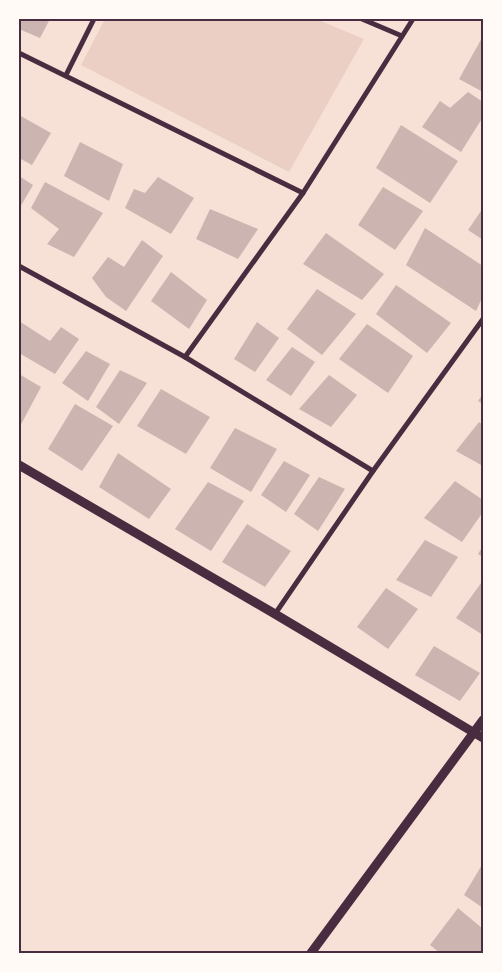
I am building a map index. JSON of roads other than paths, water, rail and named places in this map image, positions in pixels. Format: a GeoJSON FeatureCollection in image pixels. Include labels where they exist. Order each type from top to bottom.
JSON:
{"type":"FeatureCollection","features":[{"type":"Feature","properties":{"kind":"street"},"geometry":{"type":"LineString","coordinates":[[66,76],[94,19]]}},
{"type":"Feature","properties":{"kind":"street"},"geometry":{"type":"LineString","coordinates":[[362,19],[402,36]]}},
{"type":"Feature","properties":{"kind":"street"},"geometry":{"type":"LineString","coordinates":[[185,356],[303,193],[413,19]]}},
{"type":"Feature","properties":{"kind":"street"},"geometry":{"type":"LineString","coordinates":[[19,53],[303,193]]}},
{"type":"Feature","properties":{"kind":"street"},"geometry":{"type":"LineString","coordinates":[[19,266],[185,356],[373,471]]}},
{"type":"Feature","properties":{"kind":"street"},"geometry":{"type":"LineString","coordinates":[[276,614],[373,471],[483,319]]}},
{"type":"Feature","properties":{"kind":"street"},"geometry":{"type":"LineString","coordinates":[[19,465],[276,614],[483,738]]}},
{"type":"Feature","properties":{"kind":"street"},"geometry":{"type":"LineString","coordinates":[[311,953],[483,720]]}}]}
